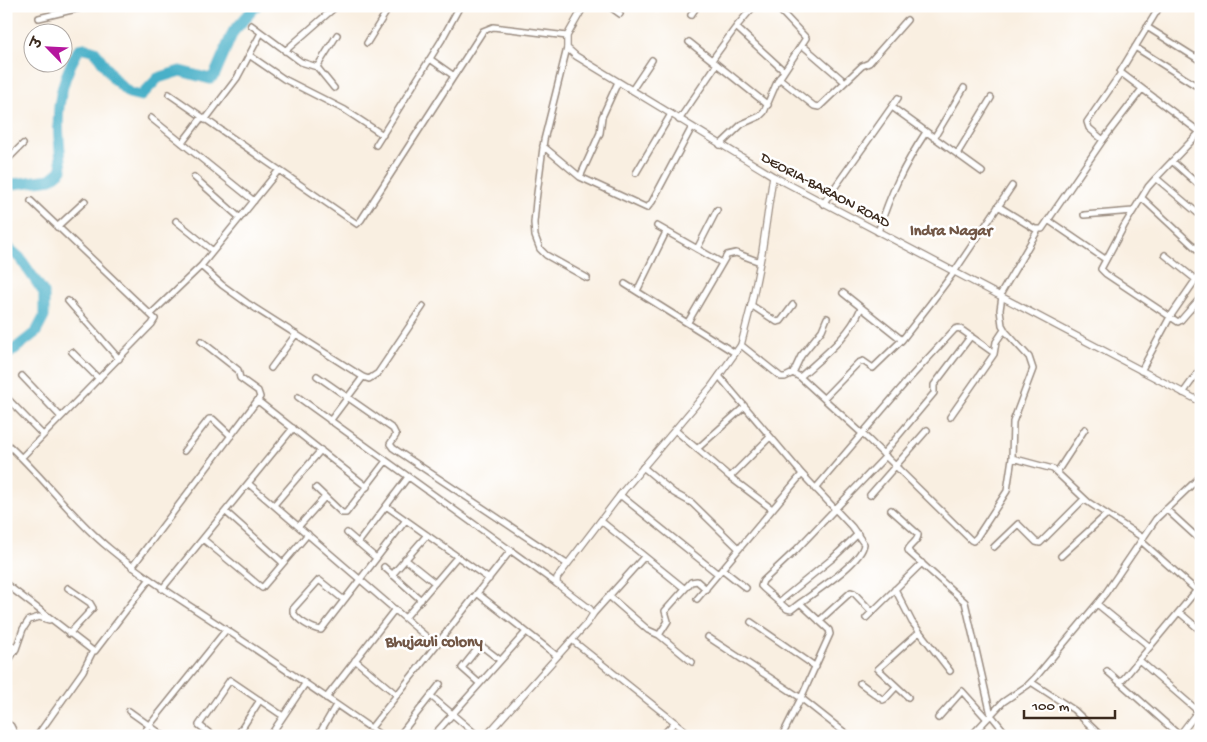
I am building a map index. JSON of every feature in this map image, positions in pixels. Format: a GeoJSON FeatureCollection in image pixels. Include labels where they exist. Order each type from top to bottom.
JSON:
{"type":"FeatureCollection","features":[{"type":"Feature","properties":{"kind":"street"},"geometry":{"type":"LineString","coordinates":[[39,18],[88,6]]}},
{"type":"Feature","properties":{"kind":"street"},"geometry":{"type":"LineString","coordinates":[[367,43],[390,6]]}},
{"type":"Feature","properties":{"kind":"street"},"geometry":{"type":"LineString","coordinates":[[376,145],[430,59],[460,6]]}},
{"type":"Feature","properties":{"kind":"street"},"geometry":{"type":"LineString","coordinates":[[584,6],[567,36],[567,48],[543,146],[534,223],[537,243],[546,254],[587,278]]}},
{"type":"Feature","properties":{"kind":"street"},"geometry":{"type":"LineString","coordinates":[[609,6],[620,14]]}},
{"type":"Feature","properties":{"kind":"street"},"geometry":{"type":"LineString","coordinates":[[691,15],[697,6]]}},
{"type":"Feature","properties":{"kind":"street"},"geometry":{"type":"LineString","coordinates":[[712,60],[754,6]]}},
{"type":"Feature","properties":{"kind":"street"},"geometry":{"type":"LineString","coordinates":[[720,145],[742,124],[760,116],[768,105],[779,78],[806,38],[806,35],[776,6]]}},
{"type":"Feature","properties":{"kind":"street"},"geometry":{"type":"LineString","coordinates":[[1103,140],[1088,128],[1088,122],[1121,73],[1120,70],[1160,6]]}},
{"type":"Feature","properties":{"kind":"street"},"geometry":{"type":"LineString","coordinates":[[285,51],[333,9]]}},
{"type":"Feature","properties":{"kind":"street"},"geometry":{"type":"LineString","coordinates":[[779,78],[816,106],[822,104],[862,66],[869,63],[907,20]]}},
{"type":"Feature","properties":{"kind":"street"},"geometry":{"type":"LineString","coordinates":[[252,25],[301,62],[317,67],[334,88]]}},
{"type":"Feature","properties":{"kind":"street"},"geometry":{"type":"LineString","coordinates":[[169,94],[356,224],[359,223],[483,31],[493,27],[567,36]]}},
{"type":"Feature","properties":{"kind":"street"},"geometry":{"type":"LineString","coordinates":[[736,27],[784,71]]}},
{"type":"Feature","properties":{"kind":"street"},"geometry":{"type":"LineString","coordinates":[[1147,27],[1198,60],[1201,52]]}},
{"type":"Feature","properties":{"kind":"street"},"geometry":{"type":"LineString","coordinates":[[182,143],[227,92],[261,33]]}},
{"type":"Feature","properties":{"kind":"street"},"geometry":{"type":"LineString","coordinates":[[317,67],[337,35]]}},
{"type":"Feature","properties":{"kind":"street"},"geometry":{"type":"LineString","coordinates":[[689,42],[768,105]]}},
{"type":"Feature","properties":{"kind":"street"},"geometry":{"type":"LineString","coordinates":[[802,45],[845,82]]}},
{"type":"Feature","properties":{"kind":"street"},"geometry":{"type":"LineString","coordinates":[[1135,47],[1195,85]]}},
{"type":"Feature","properties":{"kind":"street","name":"DEORIA-BARAON ROAD"},"geometry":{"type":"LineString","coordinates":[[567,48],[572,53],[679,120],[773,176],[1201,402]]}},
{"type":"Feature","properties":{"kind":"street"},"geometry":{"type":"LineString","coordinates":[[250,55],[284,79],[345,110],[382,135]]}},
{"type":"Feature","properties":{"kind":"street"},"geometry":{"type":"LineString","coordinates":[[430,59],[454,76]]}},
{"type":"Feature","properties":{"kind":"street"},"geometry":{"type":"LineString","coordinates":[[632,90],[652,60]]}},
{"type":"Feature","properties":{"kind":"street"},"geometry":{"type":"LineString","coordinates":[[679,120],[717,64]]}},
{"type":"Feature","properties":{"kind":"street"},"geometry":{"type":"LineString","coordinates":[[1121,73],[1200,133],[1156,178],[1133,212],[1105,260],[1102,271],[1180,322],[1201,297]]}},
{"type":"Feature","properties":{"kind":"street"},"geometry":{"type":"LineString","coordinates":[[580,177],[600,134],[602,117],[618,82]]}},
{"type":"Feature","properties":{"kind":"street"},"geometry":{"type":"LineString","coordinates":[[934,138],[964,88]]}},
{"type":"Feature","properties":{"kind":"street"},"geometry":{"type":"LineString","coordinates":[[793,373],[800,376],[824,398],[973,541],[1007,491],[1012,458],[1013,422],[1033,369],[1029,357],[1004,330],[1000,318],[1001,296],[1038,230],[1042,229],[1103,140],[1142,89]]}},
{"type":"Feature","properties":{"kind":"street"},"geometry":{"type":"LineString","coordinates":[[824,204],[898,98]]}},
{"type":"Feature","properties":{"kind":"street"},"geometry":{"type":"LineString","coordinates":[[957,154],[991,98]]}},
{"type":"Feature","properties":{"kind":"street"},"geometry":{"type":"LineString","coordinates":[[892,107],[982,172]]}},
{"type":"Feature","properties":{"kind":"street"},"geometry":{"type":"LineString","coordinates":[[636,173],[671,114]]}},
{"type":"Feature","properties":{"kind":"street"},"geometry":{"type":"LineString","coordinates":[[151,118],[254,201]]}},
{"type":"Feature","properties":{"kind":"street"},"geometry":{"type":"LineString","coordinates":[[543,146],[580,177],[647,208],[692,127]]}},
{"type":"Feature","properties":{"kind":"street"},"geometry":{"type":"LineString","coordinates":[[878,232],[893,188],[907,161],[926,132]]}},
{"type":"Feature","properties":{"kind":"street"},"geometry":{"type":"LineString","coordinates":[[6,161],[23,144]]}},
{"type":"Feature","properties":{"kind":"street"},"geometry":{"type":"LineString","coordinates":[[1172,162],[1201,187]]}},
{"type":"Feature","properties":{"kind":"street"},"geometry":{"type":"LineString","coordinates":[[151,314],[201,266],[278,171]]}},
{"type":"Feature","properties":{"kind":"street"},"geometry":{"type":"LineString","coordinates":[[558,584],[557,578],[567,564],[620,495],[719,376],[741,345],[760,262],[773,176]]}},
{"type":"Feature","properties":{"kind":"street"},"geometry":{"type":"LineString","coordinates":[[194,178],[240,218]]}},
{"type":"Feature","properties":{"kind":"street"},"geometry":{"type":"LineString","coordinates":[[1156,178],[1201,216]]}},
{"type":"Feature","properties":{"kind":"street"},"geometry":{"type":"LineString","coordinates":[[824,398],[858,363],[863,361],[873,368],[902,340],[954,272],[1012,186]]}},
{"type":"Feature","properties":{"kind":"street"},"geometry":{"type":"LineString","coordinates":[[1142,198],[1201,253]]}},
{"type":"Feature","properties":{"kind":"street"},"geometry":{"type":"LineString","coordinates":[[58,227],[86,201]]}},
{"type":"Feature","properties":{"kind":"street"},"geometry":{"type":"LineString","coordinates":[[22,457],[155,319],[32,202]]}},
{"type":"Feature","properties":{"kind":"street"},"geometry":{"type":"LineString","coordinates":[[998,206],[1038,230]]}},
{"type":"Feature","properties":{"kind":"street"},"geometry":{"type":"LineString","coordinates":[[697,249],[717,210]]}},
{"type":"Feature","properties":{"kind":"street"},"geometry":{"type":"LineString","coordinates":[[1084,214],[1133,212]]}},
{"type":"Feature","properties":{"kind":"street"},"geometry":{"type":"LineString","coordinates":[[1048,220],[1105,260]]}},
{"type":"Feature","properties":{"kind":"street"},"geometry":{"type":"LineString","coordinates":[[176,221],[213,250]]}},
{"type":"Feature","properties":{"kind":"street"},"geometry":{"type":"LineString","coordinates":[[657,226],[722,263]]}},
{"type":"Feature","properties":{"kind":"street"},"geometry":{"type":"LineString","coordinates":[[637,291],[666,232]]}},
{"type":"Feature","properties":{"kind":"street"},"geometry":{"type":"LineString","coordinates":[[688,322],[728,255],[732,253],[760,262]]}},
{"type":"Feature","properties":{"kind":"street"},"geometry":{"type":"LineString","coordinates":[[1165,255],[1195,279]]}},
{"type":"Feature","properties":{"kind":"street"},"geometry":{"type":"LineString","coordinates":[[201,266],[222,285],[363,377],[369,379],[378,373],[423,306]]}},
{"type":"Feature","properties":{"kind":"street"},"geometry":{"type":"LineString","coordinates":[[1141,371],[1170,317],[1201,272]]}},
{"type":"Feature","properties":{"kind":"street"},"geometry":{"type":"LineString","coordinates":[[625,284],[735,353]]}},
{"type":"Feature","properties":{"kind":"street"},"geometry":{"type":"LineString","coordinates":[[843,293],[902,340]]}},
{"type":"Feature","properties":{"kind":"street"},"geometry":{"type":"LineString","coordinates":[[68,301],[119,358]]}},
{"type":"Feature","properties":{"kind":"street"},"geometry":{"type":"LineString","coordinates":[[751,305],[777,322],[781,321],[793,305]]}},
{"type":"Feature","properties":{"kind":"street"},"geometry":{"type":"LineString","coordinates":[[800,376],[845,335],[861,308]]}},
{"type":"Feature","properties":{"kind":"street"},"geometry":{"type":"LineString","coordinates":[[741,345],[781,377],[785,377],[793,373],[801,356],[822,330],[827,318]]}},
{"type":"Feature","properties":{"kind":"street"},"geometry":{"type":"LineString","coordinates":[[815,489],[955,329],[959,328],[994,353]]}},
{"type":"Feature","properties":{"kind":"street"},"geometry":{"type":"LineString","coordinates":[[950,417],[994,353],[996,342],[1004,330]]}},
{"type":"Feature","properties":{"kind":"street"},"geometry":{"type":"LineString","coordinates":[[271,368],[296,334]]}},
{"type":"Feature","properties":{"kind":"street"},"geometry":{"type":"LineString","coordinates":[[719,376],[815,489],[836,510],[858,534],[864,544],[861,554],[835,578],[789,610],[761,586],[763,582],[836,510],[884,455],[934,394],[934,385],[971,336]]}},
{"type":"Feature","properties":{"kind":"street"},"geometry":{"type":"LineString","coordinates":[[132,567],[260,397],[258,391],[240,378],[238,370],[201,341]]}},
{"type":"Feature","properties":{"kind":"street"},"geometry":{"type":"LineString","coordinates":[[72,352],[99,379]]}},
{"type":"Feature","properties":{"kind":"street"},"geometry":{"type":"LineString","coordinates":[[1183,393],[1201,368]]}},
{"type":"Feature","properties":{"kind":"street"},"geometry":{"type":"LineString","coordinates":[[22,376],[61,417]]}},
{"type":"Feature","properties":{"kind":"street"},"geometry":{"type":"LineString","coordinates":[[317,376],[349,397],[395,432],[396,435],[390,444],[393,448],[567,564]]}},
{"type":"Feature","properties":{"kind":"street"},"geometry":{"type":"LineString","coordinates":[[330,421],[363,377]]}},
{"type":"Feature","properties":{"kind":"street"},"geometry":{"type":"LineString","coordinates":[[6,397],[43,435]]}},
{"type":"Feature","properties":{"kind":"street"},"geometry":{"type":"LineString","coordinates":[[298,397],[558,584],[590,609],[593,614]]}},
{"type":"Feature","properties":{"kind":"street"},"geometry":{"type":"LineString","coordinates":[[258,401],[367,487]]}},
{"type":"Feature","properties":{"kind":"street"},"geometry":{"type":"LineString","coordinates":[[697,449],[744,407]]}},
{"type":"Feature","properties":{"kind":"street"},"geometry":{"type":"LineString","coordinates":[[184,451],[209,419],[213,419],[232,436]]}},
{"type":"Feature","properties":{"kind":"street"},"geometry":{"type":"LineString","coordinates":[[162,589],[293,428]]}},
{"type":"Feature","properties":{"kind":"street"},"geometry":{"type":"LineString","coordinates":[[1057,472],[1085,429]]}},
{"type":"Feature","properties":{"kind":"street"},"geometry":{"type":"LineString","coordinates":[[675,430],[730,477],[772,509]]}},
{"type":"Feature","properties":{"kind":"street"},"geometry":{"type":"LineString","coordinates":[[870,495],[897,467],[927,430]]}},
{"type":"Feature","properties":{"kind":"street"},"geometry":{"type":"LineString","coordinates":[[730,477],[770,437]]}},
{"type":"Feature","properties":{"kind":"street"},"geometry":{"type":"LineString","coordinates":[[6,444],[22,457],[73,516],[132,567],[382,736]]}},
{"type":"Feature","properties":{"kind":"street"},"geometry":{"type":"LineString","coordinates":[[274,505],[321,450]]}},
{"type":"Feature","properties":{"kind":"street"},"geometry":{"type":"LineString","coordinates":[[1012,458],[1051,468],[1057,472],[1084,499],[1142,540],[1196,590]]}},
{"type":"Feature","properties":{"kind":"street"},"geometry":{"type":"LineString","coordinates":[[316,488],[344,514],[386,461]]}},
{"type":"Feature","properties":{"kind":"street"},"geometry":{"type":"LineString","coordinates":[[643,467],[674,493],[692,503],[739,549]]}},
{"type":"Feature","properties":{"kind":"street"},"geometry":{"type":"LineString","coordinates":[[697,599],[802,474]]}},
{"type":"Feature","properties":{"kind":"street"},"geometry":{"type":"LineString","coordinates":[[971,736],[1003,702],[1031,682],[1097,604],[1166,509],[1201,476]]}},
{"type":"Feature","properties":{"kind":"street"},"geometry":{"type":"LineString","coordinates":[[358,543],[408,477]]}},
{"type":"Feature","properties":{"kind":"street"},"geometry":{"type":"LineString","coordinates":[[249,484],[436,645]]}},
{"type":"Feature","properties":{"kind":"street"},"geometry":{"type":"LineString","coordinates":[[620,495],[718,574]]}},
{"type":"Feature","properties":{"kind":"street"},"geometry":{"type":"LineString","coordinates":[[299,526],[325,497]]}},
{"type":"Feature","properties":{"kind":"street"},"geometry":{"type":"LineString","coordinates":[[994,547],[1018,524],[1036,542],[1040,543],[1084,499]]}},
{"type":"Feature","properties":{"kind":"street"},"geometry":{"type":"LineString","coordinates":[[386,506],[489,579]]}},
{"type":"Feature","properties":{"kind":"street"},"geometry":{"type":"LineString","coordinates":[[1166,509],[1201,541]]}},
{"type":"Feature","properties":{"kind":"street"},"geometry":{"type":"LineString","coordinates":[[892,510],[918,534],[917,539],[908,550],[965,602],[989,717]]}},
{"type":"Feature","properties":{"kind":"street"},"geometry":{"type":"LineString","coordinates":[[226,512],[283,563]]}},
{"type":"Feature","properties":{"kind":"street"},"geometry":{"type":"LineString","coordinates":[[1061,556],[1106,514]]}},
{"type":"Feature","properties":{"kind":"street"},"geometry":{"type":"LineString","coordinates":[[344,600],[319,580],[293,609],[293,612],[295,616],[321,630],[406,520]]}},
{"type":"Feature","properties":{"kind":"street"},"geometry":{"type":"LineString","coordinates":[[601,521],[685,589]]}},
{"type":"Feature","properties":{"kind":"street"},"geometry":{"type":"LineString","coordinates":[[347,533],[376,558]]}},
{"type":"Feature","properties":{"kind":"street"},"geometry":{"type":"LineString","coordinates":[[203,539],[260,588],[264,586],[308,534]]}},
{"type":"Feature","properties":{"kind":"street"},"geometry":{"type":"LineString","coordinates":[[779,602],[833,558],[858,534]]}},
{"type":"Feature","properties":{"kind":"street"},"geometry":{"type":"LineString","coordinates":[[392,574],[427,535]]}},
{"type":"Feature","properties":{"kind":"street"},"geometry":{"type":"LineString","coordinates":[[371,728],[511,550]]}},
{"type":"Feature","properties":{"kind":"street"},"geometry":{"type":"LineString","coordinates":[[405,618],[457,557]]}},
{"type":"Feature","properties":{"kind":"street"},"geometry":{"type":"LineString","coordinates":[[486,736],[644,557]]}},
{"type":"Feature","properties":{"kind":"street"},"geometry":{"type":"LineString","coordinates":[[406,559],[435,583]]}},
{"type":"Feature","properties":{"kind":"street"},"geometry":{"type":"LineString","coordinates":[[866,618],[922,563]]}},
{"type":"Feature","properties":{"kind":"street"},"geometry":{"type":"LineString","coordinates":[[384,568],[421,600]]}},
{"type":"Feature","properties":{"kind":"street"},"geometry":{"type":"LineString","coordinates":[[722,569],[746,588]]}},
{"type":"Feature","properties":{"kind":"street"},"geometry":{"type":"LineString","coordinates":[[37,736],[83,671],[93,651],[95,651],[149,580]]}},
{"type":"Feature","properties":{"kind":"street"},"geometry":{"type":"LineString","coordinates":[[659,635],[668,621],[665,611],[685,589],[694,581],[706,588]]}},
{"type":"Feature","properties":{"kind":"street"},"geometry":{"type":"LineString","coordinates":[[6,584],[93,651]]}},
{"type":"Feature","properties":{"kind":"street"},"geometry":{"type":"LineString","coordinates":[[1120,683],[1201,584]]}},
{"type":"Feature","properties":{"kind":"street"},"geometry":{"type":"LineString","coordinates":[[68,588],[90,603],[93,608],[69,634]]}},
{"type":"Feature","properties":{"kind":"street"},"geometry":{"type":"LineString","coordinates":[[895,589],[920,632],[950,671]]}},
{"type":"Feature","properties":{"kind":"street"},"geometry":{"type":"LineString","coordinates":[[819,621],[851,592],[872,612]]}},
{"type":"Feature","properties":{"kind":"street"},"geometry":{"type":"LineString","coordinates":[[477,593],[557,656]]}},
{"type":"Feature","properties":{"kind":"street"},"geometry":{"type":"LineString","coordinates":[[609,596],[648,630],[659,635],[692,662]]}},
{"type":"Feature","properties":{"kind":"street"},"geometry":{"type":"LineString","coordinates":[[782,736],[830,634],[829,630],[800,603]]}},
{"type":"Feature","properties":{"kind":"street"},"geometry":{"type":"LineString","coordinates":[[1097,604],[1150,647]]}},
{"type":"Feature","properties":{"kind":"street"},"geometry":{"type":"LineString","coordinates":[[326,698],[395,609]]}},
{"type":"Feature","properties":{"kind":"street"},"geometry":{"type":"LineString","coordinates":[[1179,612],[1201,631]]}},
{"type":"Feature","properties":{"kind":"street"},"geometry":{"type":"LineString","coordinates":[[6,665],[16,649],[23,629],[29,620],[39,617],[53,621]]}},
{"type":"Feature","properties":{"kind":"street"},"geometry":{"type":"LineString","coordinates":[[751,622],[816,667]]}},
{"type":"Feature","properties":{"kind":"street"},"geometry":{"type":"LineString","coordinates":[[141,736],[226,630]]}},
{"type":"Feature","properties":{"kind":"street"},"geometry":{"type":"LineString","coordinates":[[433,736],[526,632]]}},
{"type":"Feature","properties":{"kind":"street"},"geometry":{"type":"LineString","coordinates":[[908,698],[878,668],[920,632]]}},
{"type":"Feature","properties":{"kind":"street"},"geometry":{"type":"LineString","coordinates":[[708,637],[801,698],[849,736]]}},
{"type":"Feature","properties":{"kind":"street"},"geometry":{"type":"LineString","coordinates":[[572,640],[692,736]]}},
{"type":"Feature","properties":{"kind":"street"},"geometry":{"type":"LineString","coordinates":[[6,641],[16,649]]}},
{"type":"Feature","properties":{"kind":"street"},"geometry":{"type":"LineString","coordinates":[[480,683],[462,668],[478,648],[483,647],[500,660]]}},
{"type":"Feature","properties":{"kind":"street"},"geometry":{"type":"LineString","coordinates":[[355,660],[397,695]]}},
{"type":"Feature","properties":{"kind":"street"},"geometry":{"type":"LineString","coordinates":[[1107,671],[1179,736],[1199,709],[1139,660]]}},
{"type":"Feature","properties":{"kind":"street"},"geometry":{"type":"LineString","coordinates":[[213,736],[198,724],[228,680],[283,716]]}},
{"type":"Feature","properties":{"kind":"street"},"geometry":{"type":"LineString","coordinates":[[1031,682],[1074,710],[1101,736]]}},
{"type":"Feature","properties":{"kind":"street"},"geometry":{"type":"LineString","coordinates":[[860,683],[882,700],[885,700],[896,687]]}},
{"type":"Feature","properties":{"kind":"street"},"geometry":{"type":"LineString","coordinates":[[270,736],[304,684]]}},
{"type":"Feature","properties":{"kind":"street"},"geometry":{"type":"LineString","coordinates":[[399,736],[440,684]]}},
{"type":"Feature","properties":{"kind":"street"},"geometry":{"type":"LineString","coordinates":[[938,718],[962,691],[1008,736]]}},
{"type":"Feature","properties":{"kind":"street"},"geometry":{"type":"LineString","coordinates":[[431,696],[478,736]]}},
{"type":"Feature","properties":{"kind":"street"},"geometry":{"type":"LineString","coordinates":[[237,736],[260,700]]}},
{"type":"Feature","properties":{"kind":"street"},"geometry":{"type":"LineString","coordinates":[[318,736],[336,705]]}},
{"type":"Feature","properties":{"kind":"street"},"geometry":{"type":"LineString","coordinates":[[129,711],[164,736]]}},
{"type":"Feature","properties":{"kind":"street"},"geometry":{"type":"LineString","coordinates":[[662,736],[675,722]]}},
{"type":"Feature","properties":{"kind":"street"},"geometry":{"type":"LineString","coordinates":[[6,724],[10,726],[16,736]]}},
{"type":"Feature","properties":{"kind":"waterway"},"geometry":{"type":"LineString","coordinates":[[6,185],[51,179],[62,170],[58,122],[59,108],[65,80],[79,49],[85,48],[95,51],[114,79],[129,93],[141,96],[158,78],[180,71],[210,79],[215,74],[233,32],[256,6]]}},
{"type":"Feature","properties":{"kind":"waterway"},"geometry":{"type":"LineString","coordinates":[[6,246],[20,258],[44,293],[44,317],[36,332],[6,356]]}},
{"type":"Feature","properties":{"kind":"district","name":"Indra Nagar"},"geometry":{"type":"Point","coordinates":[951,229]}},
{"type":"Feature","properties":{"kind":"district","name":"Bhujauli colony"},"geometry":{"type":"Point","coordinates":[434,640]}}]}
